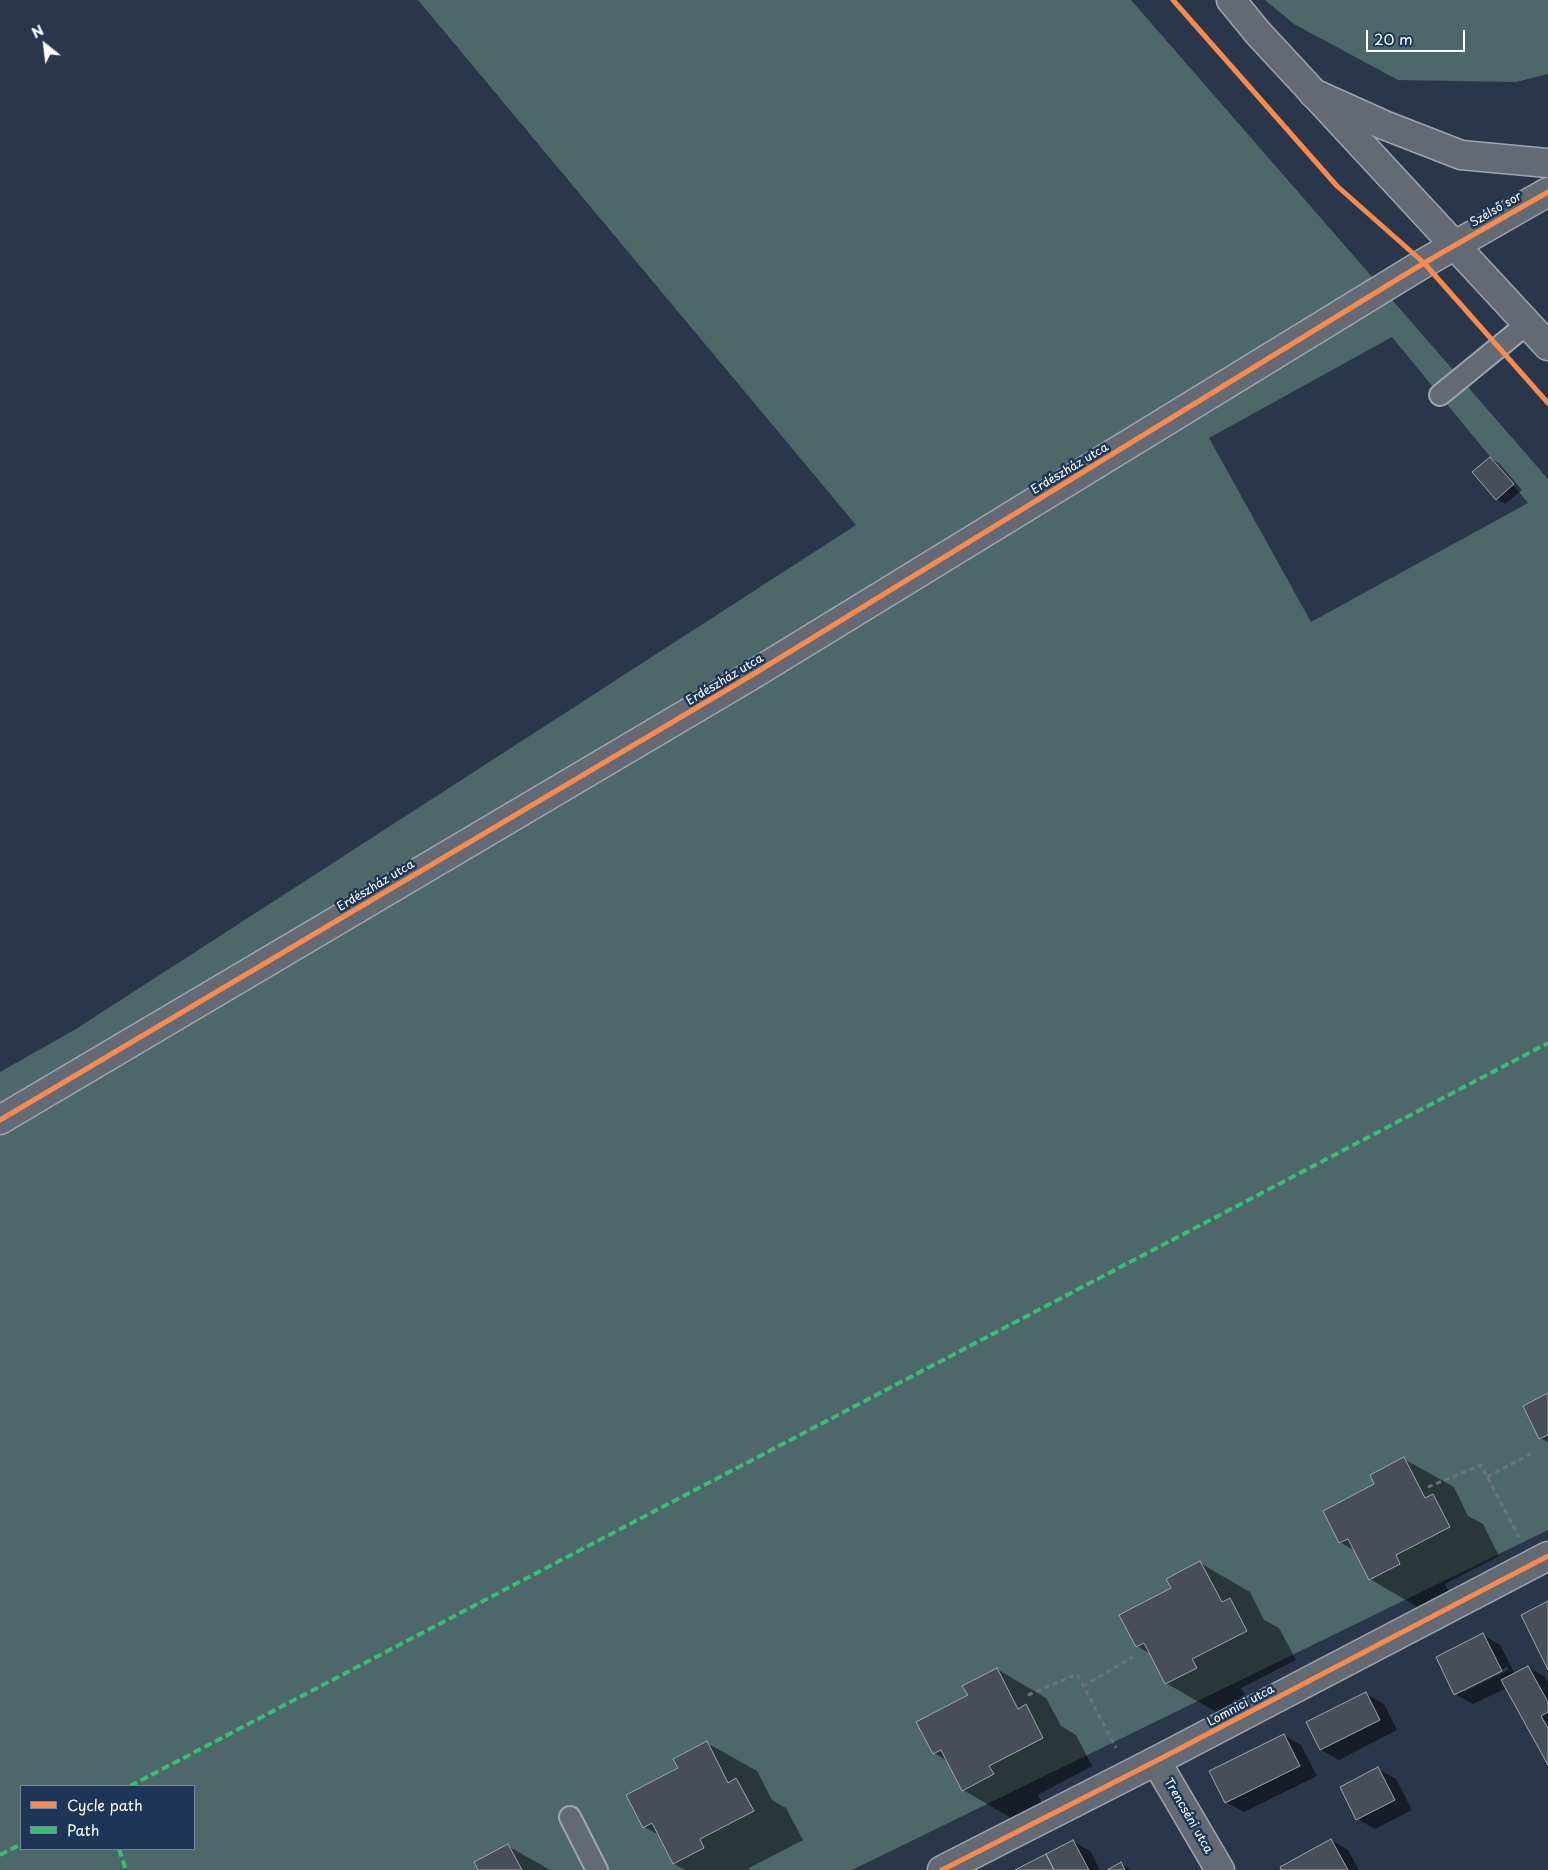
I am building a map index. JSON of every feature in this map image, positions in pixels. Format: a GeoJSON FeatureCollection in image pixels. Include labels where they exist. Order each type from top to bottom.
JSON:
{"type":"FeatureCollection","features":[{"type":"Feature","properties":{"kind":"street"},"geometry":{"type":"LineString","coordinates":[[1231,0],[1258,33],[1453,246],[1548,346]]}},
{"type":"Feature","properties":{"kind":"street"},"geometry":{"type":"LineString","coordinates":[[1312,92],[1384,125],[1462,155],[1548,163]]}},
{"type":"Feature","properties":{"kind":"street","name":"Szélső sor"},"geometry":{"type":"LineString","coordinates":[[1453,246],[1548,192]]}},
{"type":"Feature","properties":{"kind":"street","name":"Erdészház utca"},"geometry":{"type":"LineString","coordinates":[[0,1120],[744,680],[1453,246]]}},
{"type":"Feature","properties":{"kind":"street","name":"Lomnici utca"},"geometry":{"type":"LineString","coordinates":[[942,1870],[1130,1775],[1540,1560]]}},
{"type":"Feature","properties":{"kind":"street","name":"Trencséni utca"},"geometry":{"type":"LineString","coordinates":[[1156,1761],[1220,1870]]}},
{"type":"Feature","properties":{"kind":"lane"},"geometry":{"type":"LineString","coordinates":[[1440,395],[1527,324]]}},
{"type":"Feature","properties":{"kind":"lane"},"geometry":{"type":"LineString","coordinates":[[570,1817],[597,1870]]}},
{"type":"Feature","properties":{"kind":"path"},"geometry":{"type":"LineString","coordinates":[[1487,1477],[1534,1452]]}},
{"type":"Feature","properties":{"kind":"path"},"geometry":{"type":"LineString","coordinates":[[1428,1487],[1481,1465],[1540,1560]]}},
{"type":"Feature","properties":{"kind":"path"},"geometry":{"type":"LineString","coordinates":[[1083,1686],[1133,1657]]}},
{"type":"Feature","properties":{"kind":"path"},"geometry":{"type":"LineString","coordinates":[[1028,1695],[1077,1674],[1130,1775]]}},
{"type":"Feature","properties":{"kind":"green space"},"geometry":{"type":"Polygon","coordinates":[[[418,0],[1131,0],[1548,479],[1548,1530],[852,1870],[0,1870],[0,1072],[76,1029],[856,525],[418,0]],[[1392,337],[1209,438],[1311,622],[1528,503],[1392,337]]]}},
{"type":"Feature","properties":{"kind":"green space"},"geometry":{"type":"Polygon","coordinates":[[[1265,0],[1548,0],[1548,74],[1516,82],[1398,80],[1294,24],[1265,0]]]}},
{"type":"Feature","properties":{"kind":"building"},"geometry":{"type":"Polygon","coordinates":[[[1490,457],[1514,484],[1496,500],[1472,472],[1490,457]]]}},
{"type":"Feature","properties":{"kind":"building"},"geometry":{"type":"Polygon","coordinates":[[[1548,1393],[1548,1435],[1539,1439],[1523,1406],[1548,1393]]]}},
{"type":"Feature","properties":{"kind":"building"},"geometry":{"type":"Polygon","coordinates":[[[1404,1457],[1425,1498],[1433,1494],[1450,1527],[1396,1555],[1400,1564],[1369,1580],[1348,1539],[1339,1543],[1323,1511],[1374,1484],[1370,1475],[1404,1457]]]}},
{"type":"Feature","properties":{"kind":"building"},"geometry":{"type":"Polygon","coordinates":[[[1200,1561],[1222,1602],[1230,1598],[1247,1631],[1192,1659],[1197,1668],[1165,1684],[1144,1643],[1136,1647],[1119,1615],[1171,1588],[1166,1579],[1200,1561]]]}},
{"type":"Feature","properties":{"kind":"building"},"geometry":{"type":"Polygon","coordinates":[[[1548,1601],[1548,1670],[1521,1615],[1548,1601]]]}},
{"type":"Feature","properties":{"kind":"building"},"geometry":{"type":"Polygon","coordinates":[[[1483,1633],[1502,1671],[1454,1695],[1436,1657],[1483,1633]]]}},
{"type":"Feature","properties":{"kind":"building"},"geometry":{"type":"Polygon","coordinates":[[[1528,1666],[1548,1702],[1548,1712],[1541,1716],[1548,1728],[1548,1765],[1501,1680],[1528,1666]]]}},
{"type":"Feature","properties":{"kind":"building"},"geometry":{"type":"Polygon","coordinates":[[[997,1668],[1018,1709],[1026,1704],[1043,1738],[989,1766],[994,1774],[962,1791],[941,1750],[933,1754],[916,1722],[968,1695],[962,1686],[997,1668]]]}},
{"type":"Feature","properties":{"kind":"building"},"geometry":{"type":"Polygon","coordinates":[[[1366,1692],[1380,1720],[1320,1750],[1306,1722],[1366,1692]]]}},
{"type":"Feature","properties":{"kind":"building"},"geometry":{"type":"Polygon","coordinates":[[[1284,1734],[1300,1766],[1225,1803],[1209,1771],[1284,1734]]]}},
{"type":"Feature","properties":{"kind":"building"},"geometry":{"type":"Polygon","coordinates":[[[707,1741],[728,1783],[736,1778],[754,1811],[700,1839],[704,1848],[673,1864],[652,1823],[643,1828],[626,1795],[678,1768],[673,1759],[707,1741]]]}},
{"type":"Feature","properties":{"kind":"building"},"geometry":{"type":"Polygon","coordinates":[[[1378,1767],[1395,1800],[1356,1820],[1340,1787],[1378,1767]]]}},
{"type":"Feature","properties":{"kind":"building"},"geometry":{"type":"Polygon","coordinates":[[[1331,1839],[1348,1870],[1281,1870],[1280,1867],[1331,1839]]]}},
{"type":"Feature","properties":{"kind":"building"},"geometry":{"type":"Polygon","coordinates":[[[1073,1840],[1089,1870],[1054,1870],[1046,1854],[1073,1840]]]}},
{"type":"Feature","properties":{"kind":"building"},"geometry":{"type":"Polygon","coordinates":[[[508,1844],[522,1870],[478,1870],[474,1862],[508,1844]]]}},
{"type":"Feature","properties":{"kind":"building"},"geometry":{"type":"Polygon","coordinates":[[[1046,1854],[1054,1870],[1015,1870],[1046,1854]]]}},
{"type":"Feature","properties":{"kind":"building"},"geometry":{"type":"Polygon","coordinates":[[[1121,1862],[1125,1870],[1107,1870],[1121,1862]]]}},
{"type":"Feature","properties":{"kind":"marked path"},"geometry":{"type":"LineString","coordinates":[[132,1785],[1548,1043]]}},
{"type":"Feature","properties":{"kind":"marked path"},"geometry":{"type":"LineString","coordinates":[[0,1855],[20,1845]]}},
{"type":"Feature","properties":{"kind":"marked path"},"geometry":{"type":"LineString","coordinates":[[119,1850],[126,1870]]}},
{"type":"Feature","properties":{"kind":"cycle path"},"geometry":{"type":"LineString","coordinates":[[1173,0],[1337,186],[1424,263],[1548,403]]}},
{"type":"Feature","properties":{"kind":"cycle path"},"geometry":{"type":"LineString","coordinates":[[0,1120],[752,675],[1424,263],[1548,192]]}},
{"type":"Feature","properties":{"kind":"cycle path"},"geometry":{"type":"LineString","coordinates":[[942,1870],[1156,1761],[1548,1556]]}}]}
